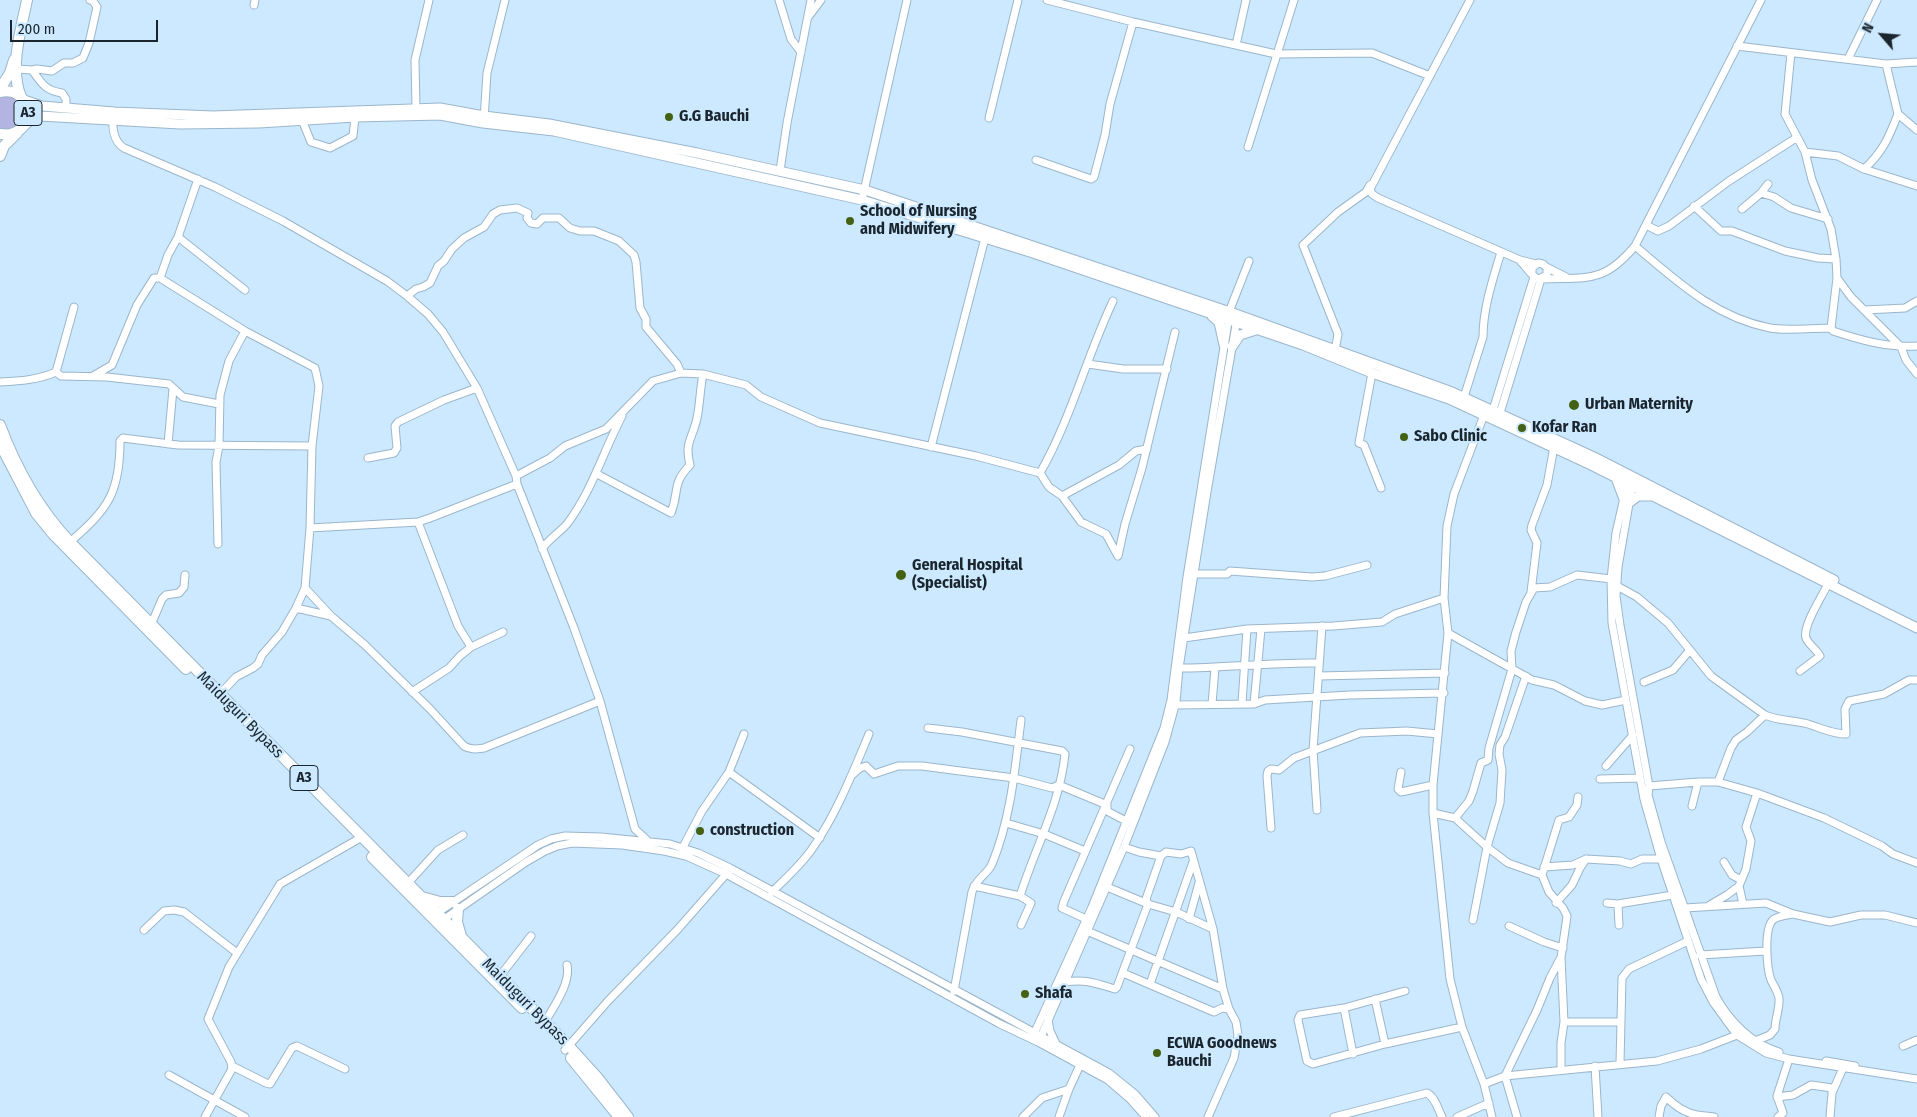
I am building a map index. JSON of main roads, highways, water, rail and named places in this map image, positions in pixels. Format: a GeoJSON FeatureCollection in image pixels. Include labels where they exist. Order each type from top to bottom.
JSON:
{"type":"FeatureCollection","features":[{"type":"Feature","properties":{"kind":"highway","name":"A3"},"geometry":{"type":"LineString","coordinates":[[23,99],[13,92],[0,90],[10,73],[18,48],[27,0]]}},
{"type":"Feature","properties":{"kind":"highway","name":"A3"},"geometry":{"type":"LineString","coordinates":[[0,156],[10,139],[20,130],[27,118],[28,112],[18,84],[18,48]]}},
{"type":"Feature","properties":{"kind":"highway","name":"A3"},"geometry":{"type":"LineString","coordinates":[[0,134],[13,134],[20,130]]}},
{"type":"Feature","properties":{"kind":"highway","name":"Maiduguri Bypass"},"geometry":{"type":"LineString","coordinates":[[0,425],[16,463],[30,488],[45,511],[70,542],[129,607],[151,625],[359,839],[421,896],[437,918],[462,939],[545,1022],[619,1117]]}},
{"type":"Feature","properties":{"kind":"highway","name":"Maiduguri Bypass"},"geometry":{"type":"LineString","coordinates":[[0,444],[36,513],[62,545],[129,607],[597,1077],[628,1117]]}},
{"type":"Feature","properties":{"kind":"highway"},"geometry":{"type":"LineString","coordinates":[[421,896],[456,905],[457,922],[462,939]]}},
{"type":"Feature","properties":{"kind":"main road"},"geometry":{"type":"LineString","coordinates":[[23,99],[42,106],[66,108],[113,117]]}},
{"type":"Feature","properties":{"kind":"main road"},"geometry":{"type":"LineString","coordinates":[[214,119],[440,108],[484,119],[554,131],[862,200],[985,238],[1065,260],[1210,315],[1232,317],[1256,330],[1303,345],[1372,373],[1449,399],[1554,447],[1616,478],[1631,481],[1917,622]]}},
{"type":"Feature","properties":{"kind":"main road"},"geometry":{"type":"LineString","coordinates":[[20,130],[28,125],[33,118],[40,116],[214,119],[259,123],[355,117],[440,115],[549,124],[698,153],[865,190],[1464,397],[1594,457],[1651,496],[1917,628]]}},
{"type":"Feature","properties":{"kind":"main road"},"geometry":{"type":"LineString","coordinates":[[1210,315],[1219,322],[1228,346],[1240,335],[1256,330]]}},
{"type":"Feature","properties":{"kind":"main road"},"geometry":{"type":"LineString","coordinates":[[1616,478],[1627,500],[1638,496],[1651,496]]}},
{"type":"Feature","properties":{"kind":"place","name":"G.G Bauchi"},"geometry":{"type":"Point","coordinates":[669,117]}},
{"type":"Feature","properties":{"kind":"place","name":"School of Nursing and Midwifery"},"geometry":{"type":"Point","coordinates":[850,221]}},
{"type":"Feature","properties":{"kind":"place","name":"Urban Maternity"},"geometry":{"type":"Point","coordinates":[1574,405]}},
{"type":"Feature","properties":{"kind":"place","name":"Kofar Ran"},"geometry":{"type":"Point","coordinates":[1522,428]}},
{"type":"Feature","properties":{"kind":"place","name":"Sabo Clinic"},"geometry":{"type":"Point","coordinates":[1404,437]}},
{"type":"Feature","properties":{"kind":"place","name":"General Hospital (Specialist)"},"geometry":{"type":"Point","coordinates":[901,575]}},
{"type":"Feature","properties":{"kind":"place","name":"construction"},"geometry":{"type":"Point","coordinates":[700,831]}},
{"type":"Feature","properties":{"kind":"place","name":"Shafa"},"geometry":{"type":"Point","coordinates":[1025,994]}},
{"type":"Feature","properties":{"kind":"place","name":"ECWA Goodnews Bauchi"},"geometry":{"type":"Point","coordinates":[1157,1053]}}]}
